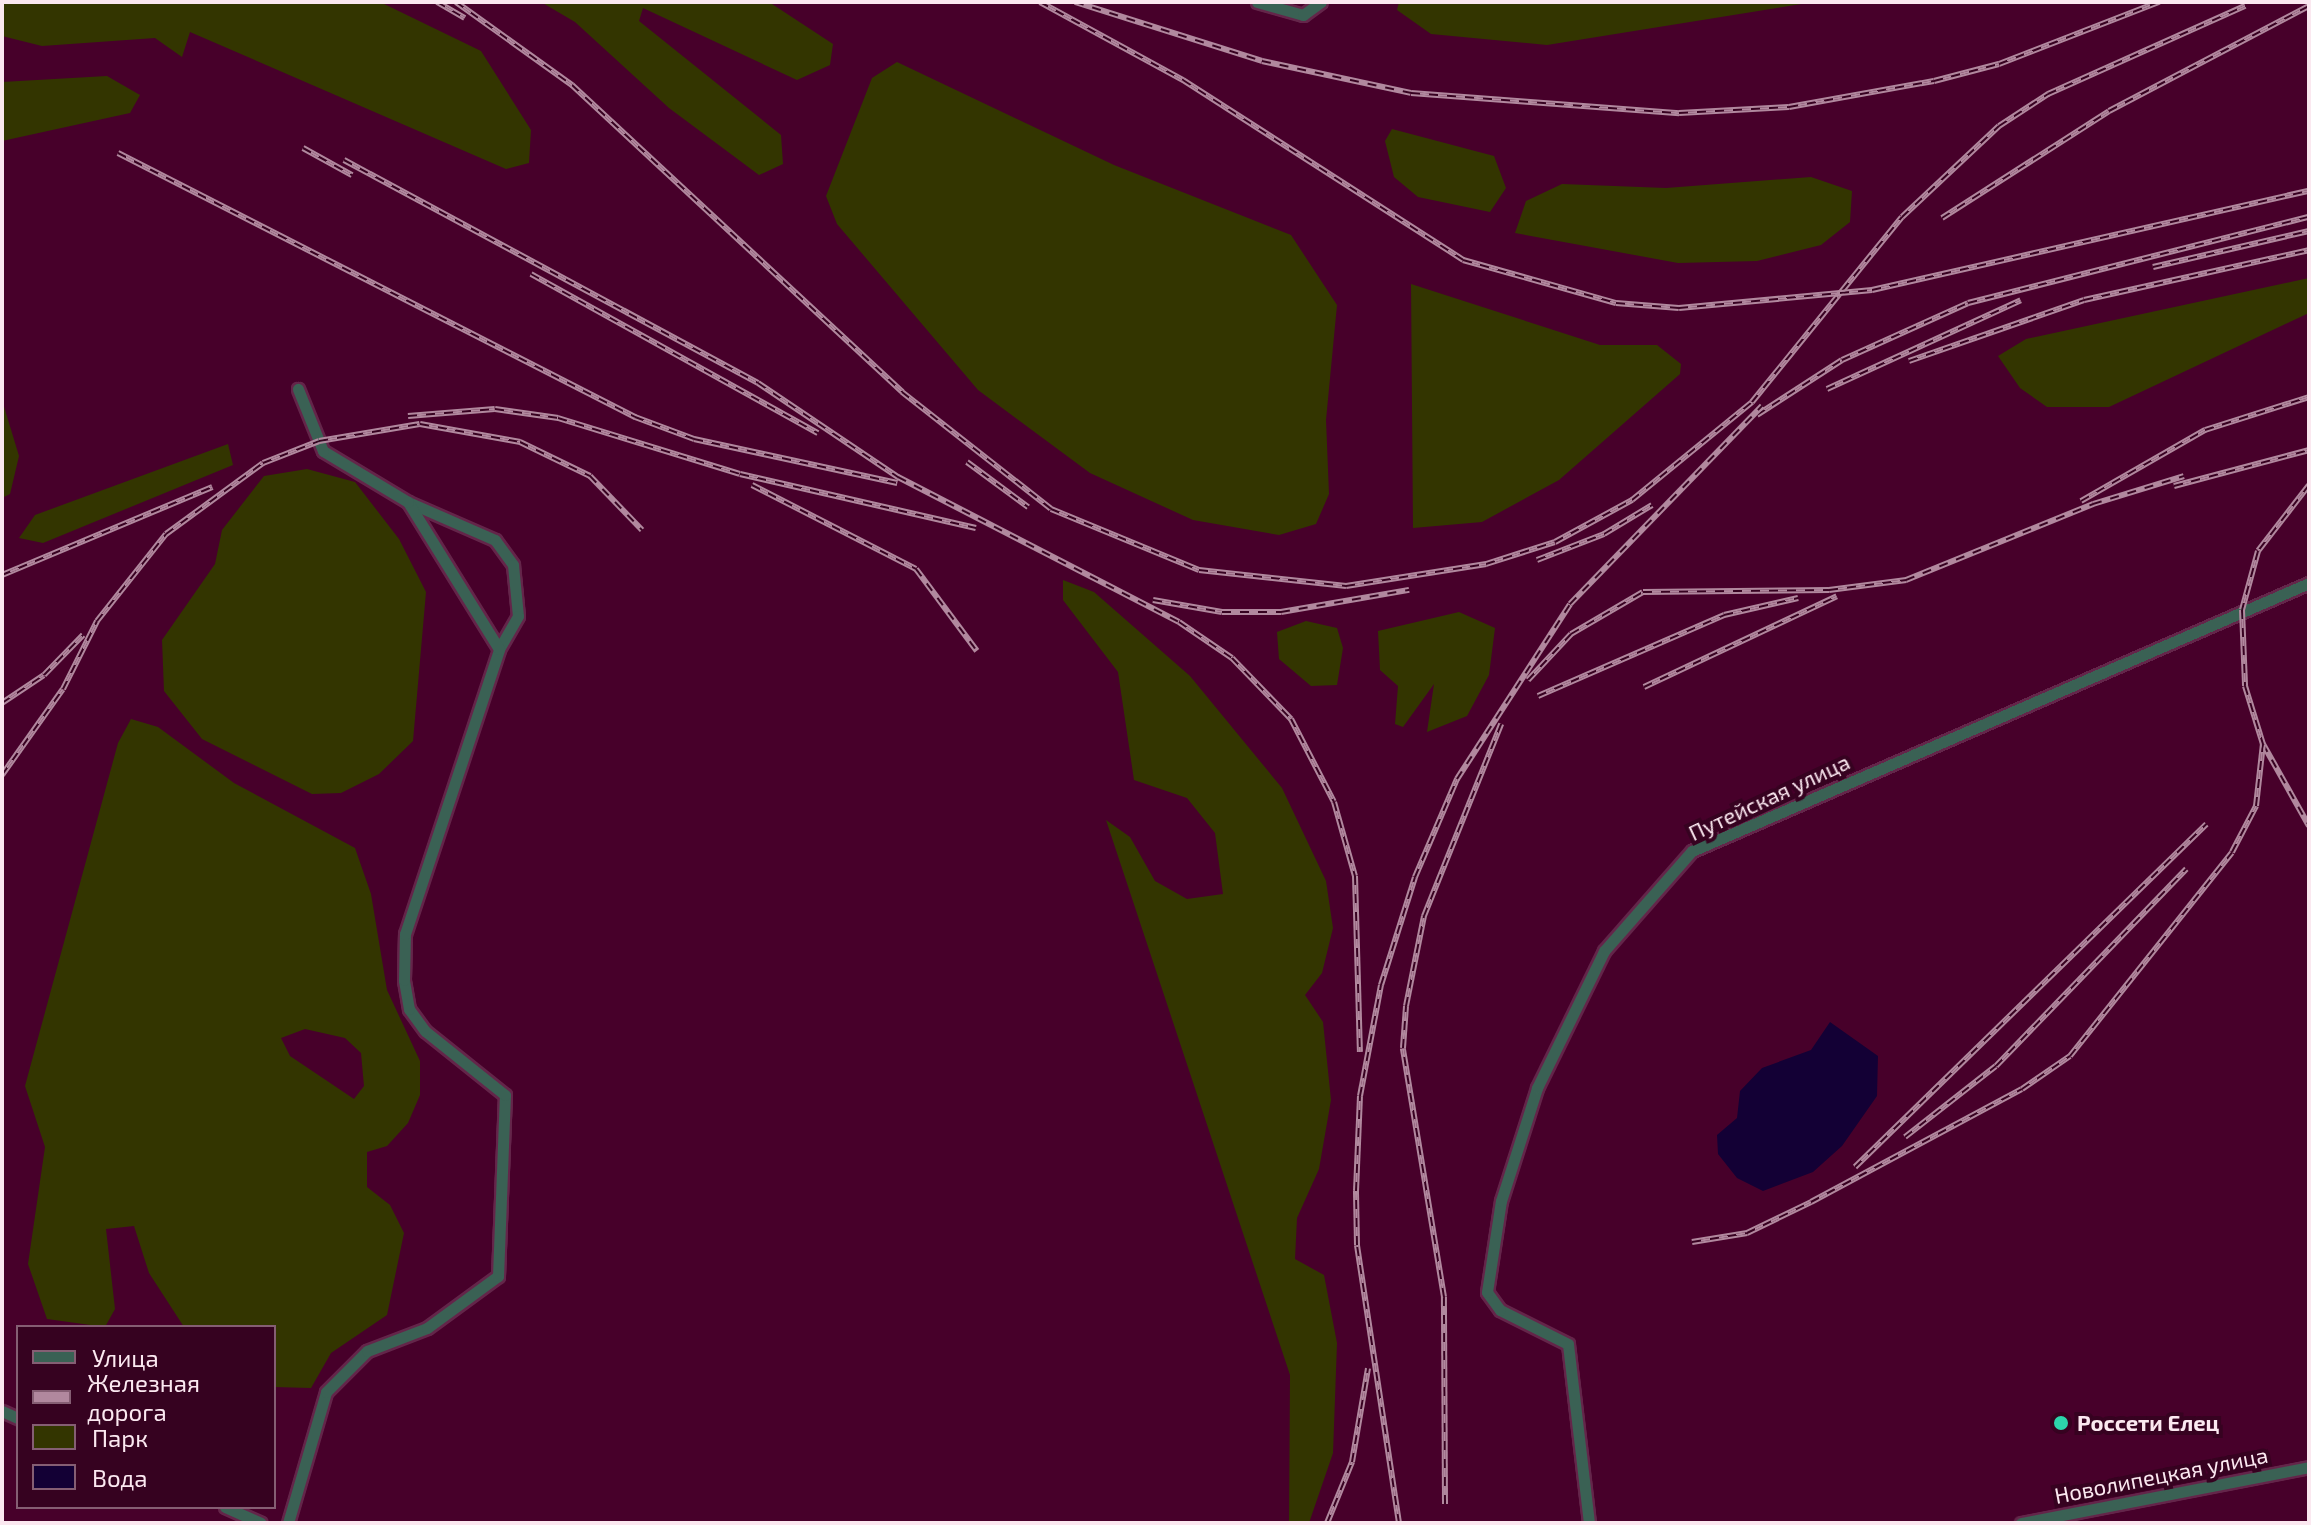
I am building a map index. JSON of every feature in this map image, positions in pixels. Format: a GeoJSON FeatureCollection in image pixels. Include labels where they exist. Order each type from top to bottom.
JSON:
{"type":"FeatureCollection","features":[{"type":"Feature","properties":{"kind":"street"},"geometry":{"type":"LineString","coordinates":[[1257,2],[1303,15],[1321,2]]}},
{"type":"Feature","properties":{"kind":"street"},"geometry":{"type":"LineString","coordinates":[[288,1523],[326,1392],[367,1351],[427,1328],[498,1276],[505,1095],[425,1031],[409,1009],[404,967],[405,934],[499,649],[518,616],[513,565],[495,540],[408,502],[323,451],[298,389]]}},
{"type":"Feature","properties":{"kind":"street"},"geometry":{"type":"LineString","coordinates":[[408,502],[499,649]]}},
{"type":"Feature","properties":{"kind":"street","name":"Путейская улица"},"geometry":{"type":"LineString","coordinates":[[1589,1523],[1568,1344],[1500,1310],[1487,1292],[1501,1201],[1537,1088],[1604,951],[1692,851],[2309,583]]}},
{"type":"Feature","properties":{"kind":"street","name":"Новолипецкая улица"},"geometry":{"type":"LineString","coordinates":[[2021,1523],[2309,1467]]}},
{"type":"Feature","properties":{"kind":"street"},"geometry":{"type":"LineString","coordinates":[[230,1509],[261,1523]]}},
{"type":"Feature","properties":{"kind":"green space"},"geometry":{"type":"Polygon","coordinates":[[[2,2],[380,2],[481,51],[531,130],[529,163],[506,169],[190,32],[182,57],[155,38],[42,46],[2,36],[2,2]]]}},
{"type":"Feature","properties":{"kind":"green space"},"geometry":{"type":"Polygon","coordinates":[[[541,2],[769,2],[833,44],[830,65],[797,80],[643,8],[639,21],[781,135],[783,164],[759,175],[669,108],[575,22],[541,2]]]}},
{"type":"Feature","properties":{"kind":"green space"},"geometry":{"type":"Polygon","coordinates":[[[1399,2],[1814,2],[1547,45],[1431,34],[1397,10],[1399,2]]]}},
{"type":"Feature","properties":{"kind":"green space"},"geometry":{"type":"Polygon","coordinates":[[[897,62],[1114,165],[1291,235],[1337,305],[1326,420],[1329,494],[1316,524],[1279,535],[1193,520],[1090,473],[978,390],[837,224],[826,196],[872,78],[897,62]]]}},
{"type":"Feature","properties":{"kind":"green space"},"geometry":{"type":"Polygon","coordinates":[[[107,76],[140,95],[130,113],[2,141],[2,82],[107,76]]]}},
{"type":"Feature","properties":{"kind":"green space"},"geometry":{"type":"Polygon","coordinates":[[[1392,129],[1494,156],[1506,188],[1490,212],[1418,197],[1394,177],[1385,141],[1392,129]]]}},
{"type":"Feature","properties":{"kind":"green space"},"geometry":{"type":"Polygon","coordinates":[[[1811,177],[1852,191],[1850,222],[1821,245],[1757,261],[1678,263],[1515,233],[1526,201],[1562,184],[1666,188],[1811,177]]]}},
{"type":"Feature","properties":{"kind":"green space"},"geometry":{"type":"Polygon","coordinates":[[[2309,278],[2309,313],[2109,407],[2047,407],[2020,388],[1998,356],[2026,339],[2309,278]]]}},
{"type":"Feature","properties":{"kind":"green space"},"geometry":{"type":"Polygon","coordinates":[[[1411,284],[1600,345],[1657,345],[1681,364],[1680,374],[1559,480],[1482,522],[1413,528],[1411,284]]]}},
{"type":"Feature","properties":{"kind":"green space"},"geometry":{"type":"Polygon","coordinates":[[[2,400],[19,456],[10,494],[2,498],[2,400]]]}},
{"type":"Feature","properties":{"kind":"green space"},"geometry":{"type":"Polygon","coordinates":[[[228,444],[233,465],[43,543],[19,538],[35,515],[228,444]]]}},
{"type":"Feature","properties":{"kind":"green space"},"geometry":{"type":"Polygon","coordinates":[[[307,469],[355,482],[399,539],[426,592],[413,741],[379,774],[341,793],[312,794],[202,739],[164,691],[162,640],[215,564],[222,530],[264,476],[307,469]]]}},
{"type":"Feature","properties":{"kind":"green space"},"geometry":{"type":"Polygon","coordinates":[[[1063,580],[1094,592],[1190,676],[1282,788],[1326,881],[1333,928],[1322,973],[1305,995],[1323,1022],[1331,1100],[1319,1169],[1297,1218],[1295,1259],[1324,1275],[1337,1343],[1333,1453],[1309,1523],[1289,1523],[1290,1375],[1106,820],[1130,837],[1155,881],[1187,899],[1223,894],[1215,833],[1187,798],[1134,780],[1118,672],[1063,600],[1063,580]]]}},
{"type":"Feature","properties":{"kind":"green space"},"geometry":{"type":"Polygon","coordinates":[[[1459,612],[1495,628],[1489,675],[1467,716],[1427,732],[1434,684],[1403,727],[1395,724],[1398,686],[1380,670],[1378,631],[1459,612]]]}},
{"type":"Feature","properties":{"kind":"green space"},"geometry":{"type":"Polygon","coordinates":[[[1306,621],[1337,628],[1343,648],[1337,685],[1311,686],[1279,659],[1277,632],[1306,621]]]}},
{"type":"Feature","properties":{"kind":"green space"},"geometry":{"type":"Polygon","coordinates":[[[131,719],[158,727],[234,783],[355,848],[371,894],[387,990],[420,1061],[420,1095],[408,1123],[387,1146],[367,1152],[367,1187],[390,1205],[404,1233],[387,1315],[331,1353],[311,1388],[276,1387],[276,1325],[183,1325],[149,1273],[134,1226],[106,1229],[115,1309],[106,1325],[47,1319],[28,1264],[45,1147],[25,1086],[118,743],[131,719]],[[305,1029],[281,1038],[290,1056],[354,1099],[364,1086],[361,1053],[345,1038],[305,1029]]]}},
{"type":"Feature","properties":{"kind":"water"},"geometry":{"type":"Polygon","coordinates":[[[1830,1022],[1878,1056],[1877,1096],[1842,1146],[1813,1172],[1763,1191],[1737,1178],[1718,1154],[1717,1135],[1737,1118],[1740,1091],[1762,1068],[1811,1050],[1830,1022]]]}},
{"type":"Feature","properties":{"kind":"railway"},"geometry":{"type":"LineString","coordinates":[[437,2],[465,18]]}},
{"type":"Feature","properties":{"kind":"railway"},"geometry":{"type":"LineString","coordinates":[[456,2],[572,85],[902,392],[1051,509],[1199,570],[1346,586],[1486,564],[1555,542],[1632,500],[1752,402],[1902,217],[1999,126],[2048,94],[2245,6]]}},
{"type":"Feature","properties":{"kind":"railway"},"geometry":{"type":"LineString","coordinates":[[1040,2],[1183,80],[1463,260],[1616,303],[1679,308],[1872,290],[2309,191]]}},
{"type":"Feature","properties":{"kind":"railway"},"geometry":{"type":"LineString","coordinates":[[1075,2],[1262,61],[1411,93],[1679,113],[1789,107],[1934,81],[1999,64],[2159,2]]}},
{"type":"Feature","properties":{"kind":"railway"},"geometry":{"type":"LineString","coordinates":[[1942,218],[2109,111],[2309,6]]}},
{"type":"Feature","properties":{"kind":"railway"},"geometry":{"type":"LineString","coordinates":[[303,148],[352,175]]}},
{"type":"Feature","properties":{"kind":"railway"},"geometry":{"type":"LineString","coordinates":[[118,153],[635,417],[694,439],[897,483]]}},
{"type":"Feature","properties":{"kind":"railway"},"geometry":{"type":"LineString","coordinates":[[344,160],[758,383],[898,477],[1179,622],[1232,658],[1291,719],[1334,802],[1355,876],[1360,1052]]}},
{"type":"Feature","properties":{"kind":"railway"},"geometry":{"type":"LineString","coordinates":[[1757,415],[1842,360],[1968,303],[2309,217]]}},
{"type":"Feature","properties":{"kind":"railway"},"geometry":{"type":"LineString","coordinates":[[2153,267],[2309,231]]}},
{"type":"Feature","properties":{"kind":"railway"},"geometry":{"type":"LineString","coordinates":[[1909,361],[2084,300],[2309,250]]}},
{"type":"Feature","properties":{"kind":"railway"},"geometry":{"type":"LineString","coordinates":[[531,274],[818,433]]}},
{"type":"Feature","properties":{"kind":"railway"},"geometry":{"type":"LineString","coordinates":[[1827,389],[2021,300]]}},
{"type":"Feature","properties":{"kind":"railway"},"geometry":{"type":"LineString","coordinates":[[2081,501],[2205,430],[2309,397]]}},
{"type":"Feature","properties":{"kind":"railway"},"geometry":{"type":"LineString","coordinates":[[1399,1523],[1357,1245],[1356,1191],[1360,1096],[1381,985],[1415,877],[1457,779],[1570,604],[1762,406]]}},
{"type":"Feature","properties":{"kind":"railway"},"geometry":{"type":"LineString","coordinates":[[408,416],[495,409],[558,418],[740,474],[976,528]]}},
{"type":"Feature","properties":{"kind":"railway"},"geometry":{"type":"LineString","coordinates":[[2,775],[63,689],[97,621],[166,534],[263,463],[319,441],[420,424],[520,442],[590,476],[642,530]]}},
{"type":"Feature","properties":{"kind":"railway"},"geometry":{"type":"LineString","coordinates":[[2174,486],[2309,450]]}},
{"type":"Feature","properties":{"kind":"railway"},"geometry":{"type":"LineString","coordinates":[[967,462],[1028,507]]}},
{"type":"Feature","properties":{"kind":"railway"},"geometry":{"type":"LineString","coordinates":[[1528,680],[1571,634],[1643,592],[1829,590],[1906,580],[2093,504],[2184,476]]}},
{"type":"Feature","properties":{"kind":"railway"},"geometry":{"type":"LineString","coordinates":[[752,485],[916,569],[977,651]]}},
{"type":"Feature","properties":{"kind":"railway"},"geometry":{"type":"LineString","coordinates":[[2309,485],[2258,551],[2242,610],[2245,686],[2263,744],[2309,826]]}},
{"type":"Feature","properties":{"kind":"railway"},"geometry":{"type":"LineString","coordinates":[[2,575],[212,487]]}},
{"type":"Feature","properties":{"kind":"railway"},"geometry":{"type":"LineString","coordinates":[[1537,560],[1604,534],[1652,505]]}},
{"type":"Feature","properties":{"kind":"railway"},"geometry":{"type":"LineString","coordinates":[[1153,600],[1222,612],[1281,612],[1409,590]]}},
{"type":"Feature","properties":{"kind":"railway"},"geometry":{"type":"LineString","coordinates":[[1644,687],[1837,596]]}},
{"type":"Feature","properties":{"kind":"railway"},"geometry":{"type":"LineString","coordinates":[[1538,696],[1724,615],[1798,598]]}},
{"type":"Feature","properties":{"kind":"railway"},"geometry":{"type":"LineString","coordinates":[[2,703],[44,675],[83,635]]}},
{"type":"Feature","properties":{"kind":"railway"},"geometry":{"type":"LineString","coordinates":[[1445,1504],[1444,1297],[1403,1048],[1406,1006],[1424,916],[1501,724]]}},
{"type":"Feature","properties":{"kind":"railway"},"geometry":{"type":"LineString","coordinates":[[1692,1242],[1747,1233],[1811,1202],[2022,1089],[2070,1056],[2232,852],[2256,806],[2263,744]]}},
{"type":"Feature","properties":{"kind":"railway"},"geometry":{"type":"LineString","coordinates":[[1855,1167],[2207,824]]}},
{"type":"Feature","properties":{"kind":"railway"},"geometry":{"type":"LineString","coordinates":[[1905,1137],[1996,1066],[2186,869]]}},
{"type":"Feature","properties":{"kind":"railway"},"geometry":{"type":"LineString","coordinates":[[1327,1523],[1352,1462],[1368,1368]]}},
{"type":"Feature","properties":{"kind":"place","name":"Россети Елец"},"geometry":{"type":"Point","coordinates":[2061,1423]}}]}
